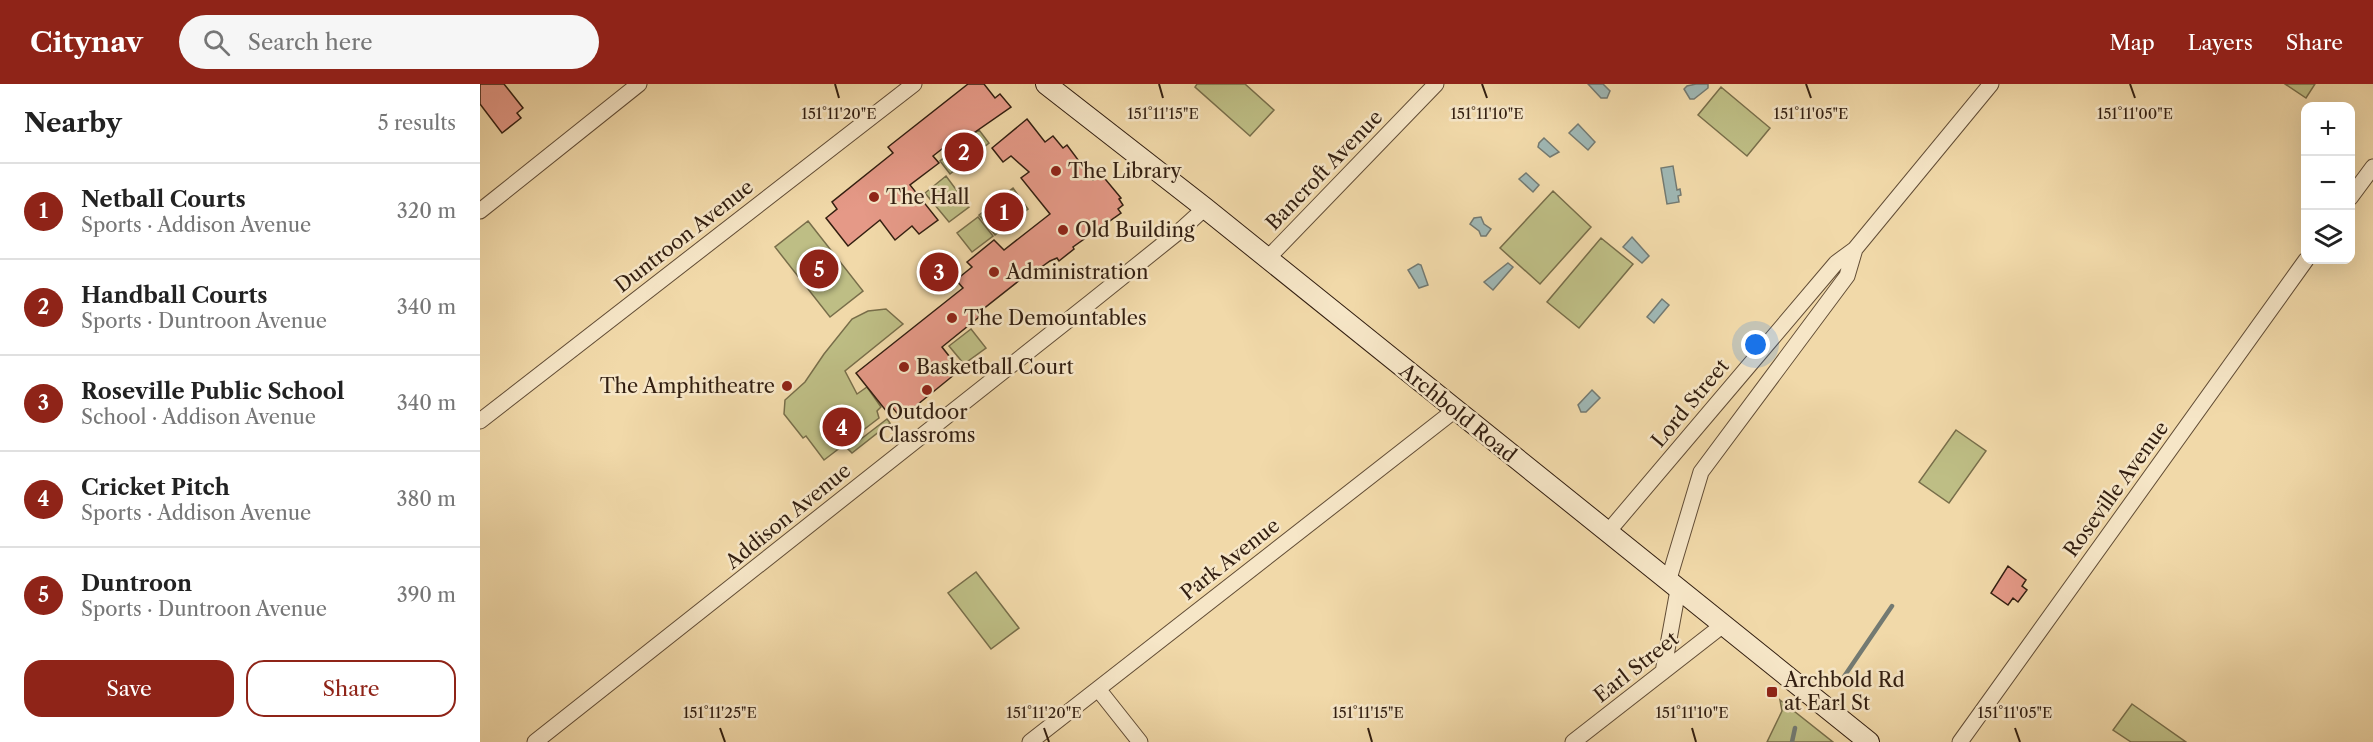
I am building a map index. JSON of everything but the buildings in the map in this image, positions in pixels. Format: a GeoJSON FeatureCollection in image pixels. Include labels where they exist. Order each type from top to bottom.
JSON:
{"type":"FeatureCollection","features":[{"type":"Feature","properties":{"kind":"main road","name":"Archbold Road"},"geometry":{"type":"LineString","coordinates":[[1046,84],[1205,208],[1869,742]]}},
{"type":"Feature","properties":{"kind":"street"},"geometry":{"type":"LineString","coordinates":[[480,211],[639,84]]}},
{"type":"Feature","properties":{"kind":"street","name":"Duntroon Avenue"},"geometry":{"type":"LineString","coordinates":[[480,421],[914,84]]}},
{"type":"Feature","properties":{"kind":"street","name":"Bancroft Avenue"},"geometry":{"type":"LineString","coordinates":[[1267,259],[1436,84]]}},
{"type":"Feature","properties":{"kind":"street","name":"Lord Street"},"geometry":{"type":"LineString","coordinates":[[1607,533],[1836,263],[1855,249],[1991,84]]}},
{"type":"Feature","properties":{"kind":"street"},"geometry":{"type":"LineString","coordinates":[[2355,191],[2373,166]]}},
{"type":"Feature","properties":{"kind":"street","name":"Addison Avenue"},"geometry":{"type":"LineString","coordinates":[[535,742],[1182,229],[1205,208]]}},
{"type":"Feature","properties":{"kind":"street","name":"Lord Street"},"geometry":{"type":"LineString","coordinates":[[1664,672],[1673,586],[1701,472],[1847,276],[1855,249]]}},
{"type":"Feature","properties":{"kind":"street","name":"Roseville Avenue"},"geometry":{"type":"LineString","coordinates":[[1960,742],[2303,264]]}},
{"type":"Feature","properties":{"kind":"street","name":"Park Avenue"},"geometry":{"type":"LineString","coordinates":[[1030,742],[1455,410]]}},
{"type":"Feature","properties":{"kind":"street","name":"Earl Street"},"geometry":{"type":"LineString","coordinates":[[1573,742],[1723,625]]}},
{"type":"Feature","properties":{"kind":"street"},"geometry":{"type":"LineString","coordinates":[[1098,689],[1140,742]]}},
{"type":"Feature","properties":{"kind":"green space"},"geometry":{"type":"Polygon","coordinates":[[[1197,84],[1245,84],[1274,110],[1250,136],[1195,87],[1197,84]]]}},
{"type":"Feature","properties":{"kind":"green space"},"geometry":{"type":"Polygon","coordinates":[[[2285,84],[2315,84],[2306,98],[2285,84]]]}},
{"type":"Feature","properties":{"kind":"green space"},"geometry":{"type":"Polygon","coordinates":[[[1721,87],[1770,128],[1747,156],[1698,115],[1721,87]]]}},
{"type":"Feature","properties":{"kind":"green space"},"geometry":{"type":"Polygon","coordinates":[[[979,130],[989,143],[950,174],[940,161],[979,130]]]}},
{"type":"Feature","properties":{"kind":"green space"},"geometry":{"type":"Polygon","coordinates":[[[946,176],[969,207],[949,222],[925,193],[946,176]]]}},
{"type":"Feature","properties":{"kind":"green space"},"geometry":{"type":"Polygon","coordinates":[[[1013,188],[1028,209],[995,235],[979,215],[1013,188]]]}},
{"type":"Feature","properties":{"kind":"green space"},"geometry":{"type":"Polygon","coordinates":[[[1553,191],[1591,227],[1540,284],[1500,248],[1553,191]]]}},
{"type":"Feature","properties":{"kind":"green space"},"geometry":{"type":"Polygon","coordinates":[[[978,217],[993,236],[972,252],[957,233],[978,217]]]}},
{"type":"Feature","properties":{"kind":"green space"},"geometry":{"type":"Polygon","coordinates":[[[808,221],[863,291],[830,317],[775,247],[808,221]]]}},
{"type":"Feature","properties":{"kind":"green space"},"geometry":{"type":"Polygon","coordinates":[[[1601,238],[1633,264],[1579,328],[1547,302],[1601,238]]]}},
{"type":"Feature","properties":{"kind":"green space"},"geometry":{"type":"Polygon","coordinates":[[[886,309],[903,324],[845,371],[857,394],[867,387],[881,407],[877,411],[879,418],[824,460],[806,436],[803,438],[784,414],[785,400],[805,382],[852,319],[868,311],[886,309]]]}},
{"type":"Feature","properties":{"kind":"green space"},"geometry":{"type":"Polygon","coordinates":[[[971,329],[986,348],[964,364],[949,346],[971,329]]]}},
{"type":"Feature","properties":{"kind":"green space"},"geometry":{"type":"Polygon","coordinates":[[[887,419],[890,423],[852,453],[848,449],[887,419]]]}},
{"type":"Feature","properties":{"kind":"green space"},"geometry":{"type":"Polygon","coordinates":[[[1956,430],[1986,451],[1949,503],[1919,482],[1956,430]]]}},
{"type":"Feature","properties":{"kind":"green space"},"geometry":{"type":"Polygon","coordinates":[[[976,572],[1019,628],[991,649],[948,593],[976,572]]]}},
{"type":"Feature","properties":{"kind":"green space"},"geometry":{"type":"Polygon","coordinates":[[[1780,700],[1833,742],[1767,742],[1782,711],[1780,700]]]}},
{"type":"Feature","properties":{"kind":"green space"},"geometry":{"type":"Polygon","coordinates":[[[2132,704],[2186,742],[2131,742],[2113,730],[2132,704]]]}},
{"type":"Feature","properties":{"kind":"water"},"geometry":{"type":"Polygon","coordinates":[[[1588,84],[1603,84],[1610,91],[1607,98],[1601,98],[1588,84]]]}},
{"type":"Feature","properties":{"kind":"water"},"geometry":{"type":"Polygon","coordinates":[[[1696,84],[1708,84],[1708,88],[1694,99],[1690,99],[1684,89],[1696,84]]]}},
{"type":"Feature","properties":{"kind":"water"},"geometry":{"type":"Polygon","coordinates":[[[1578,124],[1595,142],[1588,150],[1569,133],[1578,124]]]}},
{"type":"Feature","properties":{"kind":"water"},"geometry":{"type":"Polygon","coordinates":[[[1544,138],[1559,152],[1550,157],[1538,147],[1544,138]]]}},
{"type":"Feature","properties":{"kind":"water"},"geometry":{"type":"Polygon","coordinates":[[[1673,166],[1677,190],[1680,189],[1681,195],[1678,196],[1679,202],[1667,204],[1661,168],[1673,166]]]}},
{"type":"Feature","properties":{"kind":"water"},"geometry":{"type":"Polygon","coordinates":[[[1526,173],[1539,185],[1533,192],[1519,179],[1526,173]]]}},
{"type":"Feature","properties":{"kind":"water"},"geometry":{"type":"Polygon","coordinates":[[[1481,217],[1484,224],[1491,229],[1486,236],[1481,236],[1479,231],[1470,224],[1474,218],[1481,217]]]}},
{"type":"Feature","properties":{"kind":"water"},"geometry":{"type":"Polygon","coordinates":[[[1632,237],[1649,256],[1642,263],[1623,247],[1632,237]]]}},
{"type":"Feature","properties":{"kind":"water"},"geometry":{"type":"Polygon","coordinates":[[[1508,263],[1513,267],[1493,290],[1484,282],[1508,263]]]}},
{"type":"Feature","properties":{"kind":"water"},"geometry":{"type":"Polygon","coordinates":[[[1418,264],[1421,265],[1428,285],[1419,288],[1408,270],[1418,264]]]}},
{"type":"Feature","properties":{"kind":"water"},"geometry":{"type":"Polygon","coordinates":[[[1662,299],[1669,305],[1654,323],[1647,317],[1662,299]]]}},
{"type":"Feature","properties":{"kind":"water"},"geometry":{"type":"Polygon","coordinates":[[[1592,390],[1600,398],[1586,412],[1581,412],[1578,405],[1592,390]]]}},
{"type":"Feature","properties":{"kind":"waterway"},"geometry":{"type":"LineString","coordinates":[[1841,681],[1892,606]]}},
{"type":"Feature","properties":{"kind":"waterway"},"geometry":{"type":"LineString","coordinates":[[1792,742],[1795,728]]}},
{"type":"Feature","properties":{"kind":"place","name":"Handball Courts"},"geometry":{"type":"Point","coordinates":[964,152]}},
{"type":"Feature","properties":{"kind":"place","name":"The Library"},"geometry":{"type":"Point","coordinates":[1056,171]}},
{"type":"Feature","properties":{"kind":"place","name":"The Hall"},"geometry":{"type":"Point","coordinates":[874,197]}},
{"type":"Feature","properties":{"kind":"place","name":"Netball Courts"},"geometry":{"type":"Point","coordinates":[1004,212]}},
{"type":"Feature","properties":{"kind":"place","name":"Old Building"},"geometry":{"type":"Point","coordinates":[1063,230]}},
{"type":"Feature","properties":{"kind":"place","name":"Duntroon"},"geometry":{"type":"Point","coordinates":[819,269]}},
{"type":"Feature","properties":{"kind":"place","name":"Roseville Public School"},"geometry":{"type":"Point","coordinates":[939,272]}},
{"type":"Feature","properties":{"kind":"place","name":"Administration"},"geometry":{"type":"Point","coordinates":[994,272]}},
{"type":"Feature","properties":{"kind":"place","name":"The Demountables"},"geometry":{"type":"Point","coordinates":[952,318]}},
{"type":"Feature","properties":{"kind":"place","name":"Basketball Court"},"geometry":{"type":"Point","coordinates":[904,367]}},
{"type":"Feature","properties":{"kind":"place","name":"The Amphitheatre"},"geometry":{"type":"Point","coordinates":[787,386]}},
{"type":"Feature","properties":{"kind":"place","name":"Outdoor Classroms"},"geometry":{"type":"Point","coordinates":[927,390]}},
{"type":"Feature","properties":{"kind":"place","name":"Cricket Pitch"},"geometry":{"type":"Point","coordinates":[842,427]}},
{"type":"Feature","properties":{"kind":"place","name":"Archbold Rd at Earl St"},"geometry":{"type":"Point","coordinates":[1772,692]}}]}
